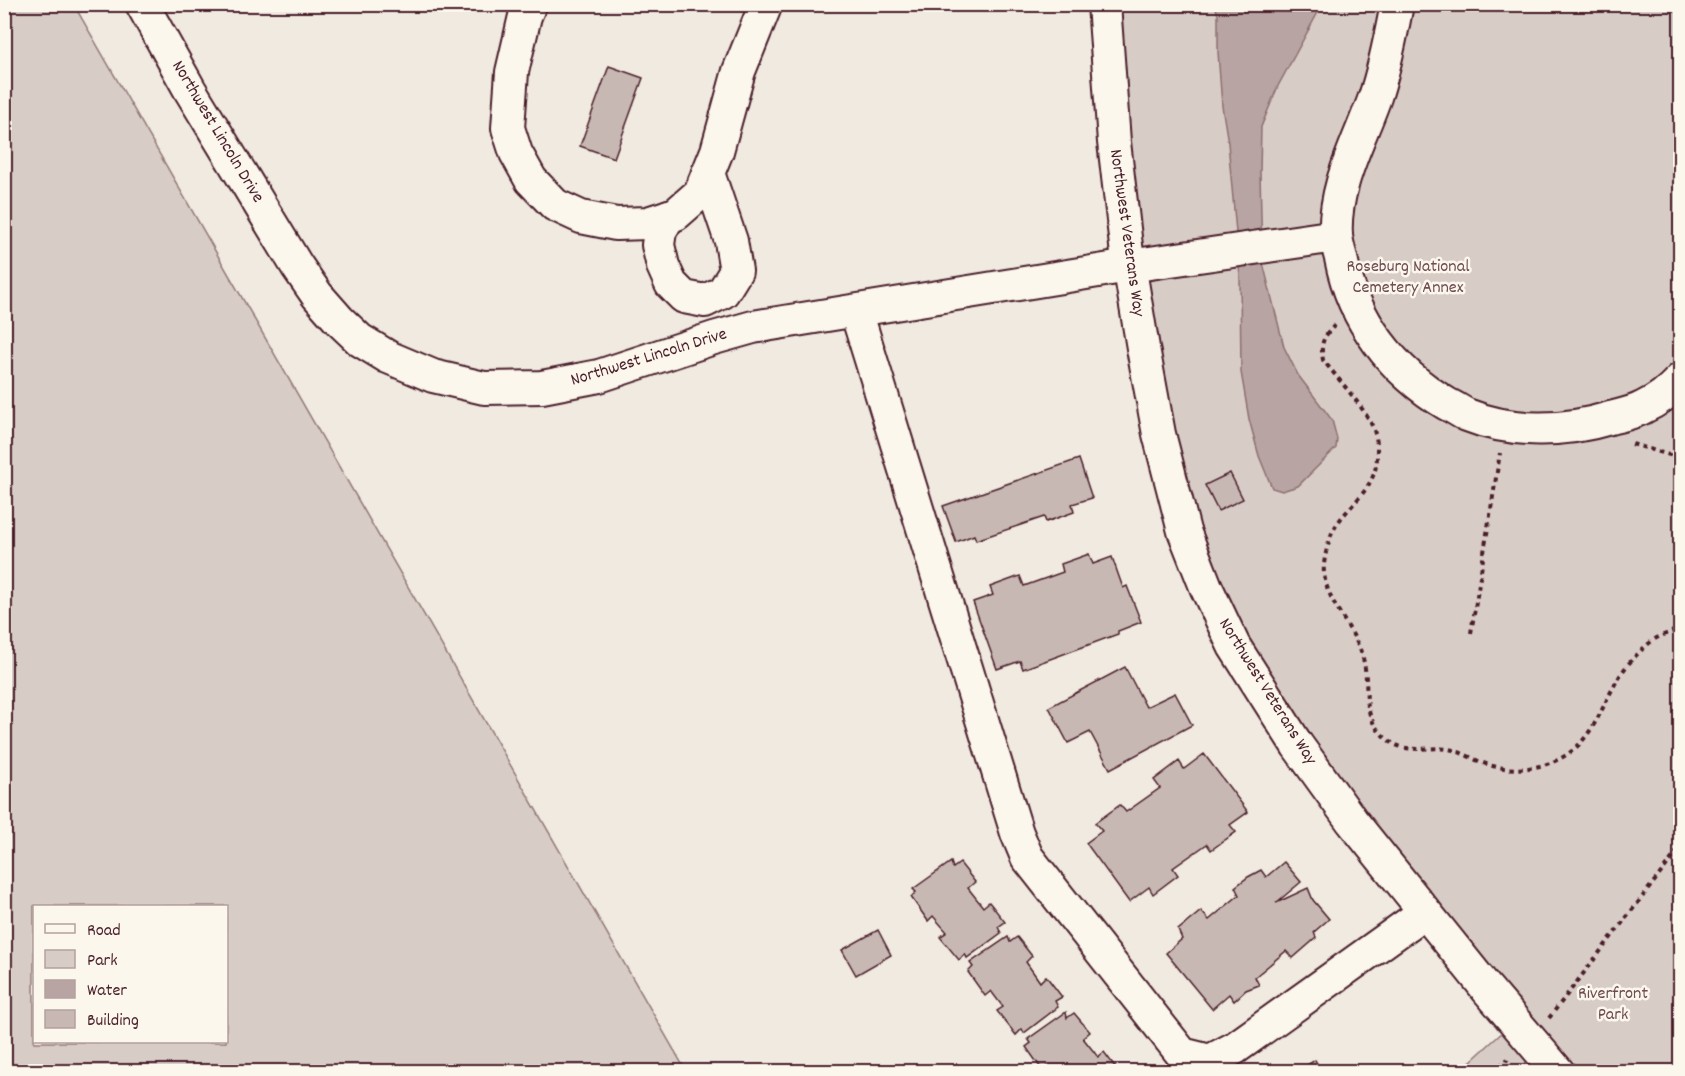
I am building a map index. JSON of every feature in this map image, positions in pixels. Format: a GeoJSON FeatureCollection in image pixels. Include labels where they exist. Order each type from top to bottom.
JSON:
{"type":"FeatureCollection","features":[{"type":"Feature","properties":{"kind":"street","name":"Northwest Lincoln Drive"},"geometry":{"type":"LineString","coordinates":[[142,4],[196,99],[297,266],[317,295],[339,320],[360,340],[388,357],[433,376],[484,388],[542,387],[599,376],[753,327],[1129,266],[1336,236]]}},
{"type":"Feature","properties":{"kind":"street"},"geometry":{"type":"LineString","coordinates":[[530,4],[512,72],[508,128],[516,153],[531,180],[555,205],[581,217],[616,224],[648,223],[676,214],[700,193],[717,151],[739,71],[766,4]]}},
{"type":"Feature","properties":{"kind":"street","name":"Northwest Veterans Way"},"geometry":{"type":"LineString","coordinates":[[1104,4],[1114,142],[1129,266],[1159,434],[1184,531],[1206,587],[1234,646],[1298,746],[1352,821],[1544,1060]]}},
{"type":"Feature","properties":{"kind":"street"},"geometry":{"type":"LineString","coordinates":[[1397,4],[1375,96],[1352,153],[1338,199],[1336,236],[1344,273],[1358,311],[1381,347],[1405,373],[1434,396],[1466,415],[1505,426],[1552,428],[1589,424],[1644,408],[1680,380]]}},
{"type":"Feature","properties":{"kind":"street"},"geometry":{"type":"LineString","coordinates":[[669,216],[660,231],[658,245],[663,266],[671,284],[684,297],[705,301],[723,292],[736,271],[731,241],[708,174]]}},
{"type":"Feature","properties":{"kind":"street"},"geometry":{"type":"LineString","coordinates":[[856,311],[1017,833],[1027,857],[1182,1054],[1210,1062],[1235,1048],[1425,912]]}},
{"type":"Feature","properties":{"kind":"path"},"geometry":{"type":"LineString","coordinates":[[1358,311],[1334,326],[1323,338],[1323,360],[1366,414],[1375,433],[1377,455],[1374,472],[1367,488],[1334,528],[1329,540],[1324,572],[1328,588],[1357,641],[1363,657],[1366,702],[1370,716],[1387,740],[1398,746],[1412,749],[1449,749],[1502,768],[1523,769],[1561,759],[1574,750],[1588,735],[1626,667],[1652,640],[1680,628]]}},
{"type":"Feature","properties":{"kind":"path"},"geometry":{"type":"LineString","coordinates":[[1471,633],[1505,426]]}},
{"type":"Feature","properties":{"kind":"path"},"geometry":{"type":"LineString","coordinates":[[1544,1060],[1680,848]]}},
{"type":"Feature","properties":{"kind":"green space"},"geometry":{"type":"Polygon","coordinates":[[[5,4],[74,5],[686,1071],[5,1071],[5,4]]]}},
{"type":"Feature","properties":{"kind":"green space","name":"Roseburg National Cemetery Annex"},"geometry":{"type":"Polygon","coordinates":[[[1105,5],[1680,5],[1680,1071],[1460,1071],[1515,1021],[1352,821],[1184,531],[1105,5]]]}},
{"type":"Feature","properties":{"kind":"water"},"geometry":{"type":"Polygon","coordinates":[[[1215,5],[1322,5],[1278,86],[1261,127],[1262,259],[1284,347],[1298,375],[1332,420],[1337,439],[1336,448],[1298,486],[1282,491],[1272,488],[1259,456],[1249,419],[1241,372],[1240,277],[1228,143],[1222,106],[1218,15],[1215,5]]]}},
{"type":"Feature","properties":{"kind":"building"},"geometry":{"type":"Polygon","coordinates":[[[609,66],[643,78],[614,158],[580,146],[609,66]]]}},
{"type":"Feature","properties":{"kind":"building"},"geometry":{"type":"Polygon","coordinates":[[[1079,459],[1092,498],[1072,504],[1074,512],[1046,522],[1044,517],[976,540],[974,535],[956,542],[943,506],[1079,459]]]}},
{"type":"Feature","properties":{"kind":"building"},"geometry":{"type":"Polygon","coordinates":[[[1230,473],[1243,499],[1218,511],[1205,485],[1230,473]]]}},
{"type":"Feature","properties":{"kind":"building"},"geometry":{"type":"Polygon","coordinates":[[[1089,554],[1093,564],[1112,557],[1123,588],[1127,586],[1141,622],[1118,631],[1118,634],[1023,669],[1020,661],[997,669],[973,602],[993,595],[990,587],[1020,576],[1024,586],[1063,572],[1061,564],[1089,554]]]}},
{"type":"Feature","properties":{"kind":"building"},"geometry":{"type":"Polygon","coordinates":[[[1125,667],[1146,707],[1175,693],[1192,725],[1110,769],[1090,732],[1068,743],[1049,707],[1125,667]]]}},
{"type":"Feature","properties":{"kind":"building"},"geometry":{"type":"Polygon","coordinates":[[[1204,754],[1248,812],[1230,825],[1236,832],[1211,850],[1207,844],[1173,868],[1178,875],[1153,894],[1149,887],[1129,902],[1086,843],[1102,831],[1095,823],[1120,805],[1126,812],[1160,788],[1154,780],[1179,761],[1184,769],[1204,754]]]}},
{"type":"Feature","properties":{"kind":"building"},"geometry":{"type":"Polygon","coordinates":[[[951,862],[953,868],[960,863],[975,882],[968,888],[983,907],[989,902],[1005,922],[998,927],[1001,933],[967,958],[965,954],[959,960],[940,937],[947,932],[933,916],[928,921],[911,897],[916,892],[913,889],[951,862]]]}},
{"type":"Feature","properties":{"kind":"building"},"geometry":{"type":"Polygon","coordinates":[[[1284,862],[1301,882],[1276,903],[1308,888],[1313,900],[1329,919],[1314,932],[1316,938],[1293,958],[1286,951],[1255,977],[1259,985],[1246,990],[1234,1001],[1229,994],[1212,1009],[1166,953],[1182,939],[1178,930],[1201,911],[1209,920],[1239,895],[1235,887],[1261,870],[1266,877],[1284,862]]]}},
{"type":"Feature","properties":{"kind":"building"},"geometry":{"type":"Polygon","coordinates":[[[878,930],[891,955],[856,975],[842,950],[878,930]]]}},
{"type":"Feature","properties":{"kind":"building"},"geometry":{"type":"Polygon","coordinates":[[[1008,937],[1010,942],[1017,937],[1032,956],[1026,962],[1040,982],[1046,976],[1062,997],[1055,1001],[1058,1007],[1024,1033],[1022,1029],[1016,1035],[997,1011],[1003,1007],[991,991],[985,996],[968,972],[973,967],[970,963],[1008,937]]]}},
{"type":"Feature","properties":{"kind":"building"},"geometry":{"type":"Polygon","coordinates":[[[1066,1012],[1067,1018],[1074,1013],[1090,1032],[1083,1038],[1098,1057],[1104,1052],[1119,1072],[1053,1072],[1048,1066],[1043,1071],[1026,1047],[1031,1043],[1028,1039],[1066,1012]]]}},
{"type":"Feature","properties":{"kind":"building"},"geometry":{"type":"Polygon","coordinates":[[[1315,1060],[1322,1072],[1296,1072],[1315,1060]]]}},
{"type":"Feature","properties":{"kind":"park label","name":"Riverfront Park"},"geometry":{"type":"Point","coordinates":[1613,1004]}}]}
